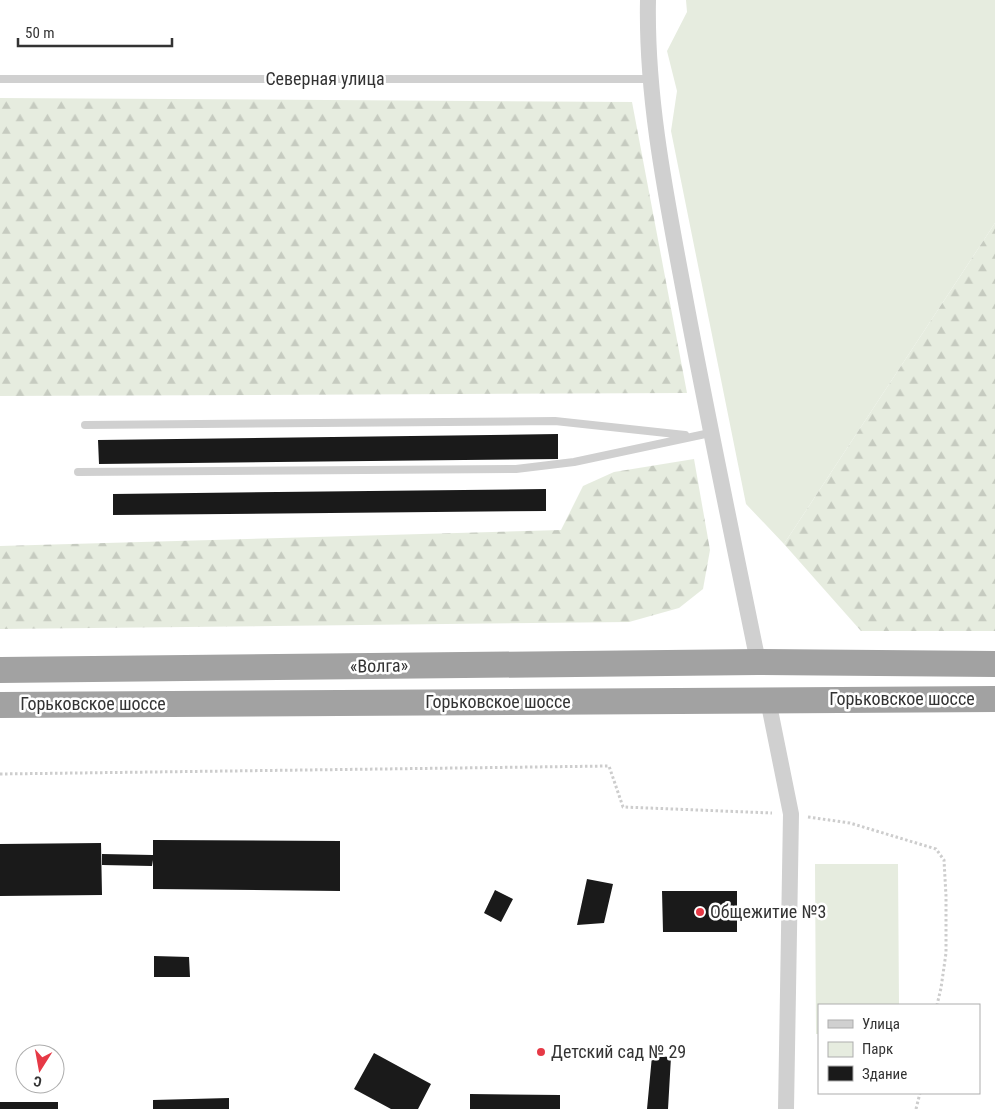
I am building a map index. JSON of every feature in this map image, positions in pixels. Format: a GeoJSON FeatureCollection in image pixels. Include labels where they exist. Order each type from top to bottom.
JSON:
{"type":"FeatureCollection","features":[{"type":"Feature","properties":{"kind":"highway","name":"Горьковское шоссе"},"geometry":{"type":"LineString","coordinates":[[758,662],[995,664]]}},
{"type":"Feature","properties":{"kind":"highway","name":"«Волга»"},"geometry":{"type":"LineString","coordinates":[[0,670],[758,662]]}},
{"type":"Feature","properties":{"kind":"highway","name":"Горьковское шоссе"},"geometry":{"type":"LineString","coordinates":[[0,705],[995,699]]}},
{"type":"Feature","properties":{"kind":"street"},"geometry":{"type":"LineString","coordinates":[[648,0],[651,79],[662,177],[710,433],[758,662]]}},
{"type":"Feature","properties":{"kind":"street"},"geometry":{"type":"LineString","coordinates":[[768,700],[790,814],[786,1109]]}},
{"type":"Feature","properties":{"kind":"lane","name":"Северная улица"},"geometry":{"type":"LineString","coordinates":[[0,79],[651,79]]}},
{"type":"Feature","properties":{"kind":"lane"},"geometry":{"type":"LineString","coordinates":[[85,426],[555,421],[692,436]]}},
{"type":"Feature","properties":{"kind":"lane"},"geometry":{"type":"LineString","coordinates":[[78,472],[516,469],[574,462],[710,433]]}},
{"type":"Feature","properties":{"kind":"path"},"geometry":{"type":"LineString","coordinates":[[0,774],[609,766],[623,808],[790,814],[850,823],[936,849],[944,860],[946,953],[937,1004]]}},
{"type":"Feature","properties":{"kind":"path"},"geometry":{"type":"LineString","coordinates":[[916,1109],[920,1094]]}},
{"type":"Feature","properties":{"kind":"green space"},"geometry":{"type":"Polygon","coordinates":[[[686,0],[995,0],[995,223],[784,544],[746,504],[671,131],[677,91],[667,51],[687,12],[686,0]]]}},
{"type":"Feature","properties":{"kind":"green space"},"geometry":{"type":"Polygon","coordinates":[[[0,98],[632,102],[687,393],[0,396],[0,98]]]}},
{"type":"Feature","properties":{"kind":"green space"},"geometry":{"type":"Polygon","coordinates":[[[995,223],[995,631],[861,631],[784,544],[995,223]]]}},
{"type":"Feature","properties":{"kind":"green space"},"geometry":{"type":"Polygon","coordinates":[[[694,459],[710,550],[703,589],[679,608],[629,622],[0,629],[0,546],[561,530],[583,486],[614,472],[694,459]]]}},
{"type":"Feature","properties":{"kind":"green space"},"geometry":{"type":"Polygon","coordinates":[[[815,864],[898,864],[899,1004],[818,1004],[818,1034],[816,1034],[815,864]]]}},
{"type":"Feature","properties":{"kind":"building"},"geometry":{"type":"Polygon","coordinates":[[[558,434],[558,459],[99,464],[98,440],[558,434]]]}},
{"type":"Feature","properties":{"kind":"building"},"geometry":{"type":"Polygon","coordinates":[[[546,489],[546,511],[113,515],[113,494],[546,489]]]}},
{"type":"Feature","properties":{"kind":"building"},"geometry":{"type":"Polygon","coordinates":[[[153,840],[340,841],[340,891],[153,889],[153,860],[152,866],[102,865],[102,854],[153,855],[153,840]]]}},
{"type":"Feature","properties":{"kind":"building"},"geometry":{"type":"Polygon","coordinates":[[[101,843],[102,895],[0,896],[0,844],[101,843]]]}},
{"type":"Feature","properties":{"kind":"building"},"geometry":{"type":"Polygon","coordinates":[[[587,879],[613,884],[604,923],[577,925],[587,879]]]}},
{"type":"Feature","properties":{"kind":"building"},"geometry":{"type":"Polygon","coordinates":[[[495,890],[513,899],[501,922],[484,913],[495,890]]]}},
{"type":"Feature","properties":{"kind":"building","name":"Общежитие №3"},"geometry":{"type":"Polygon","coordinates":[[[662,891],[737,891],[737,932],[663,932],[662,891]]]}},
{"type":"Feature","properties":{"kind":"building"},"geometry":{"type":"Polygon","coordinates":[[[154,956],[189,957],[190,977],[154,977],[154,956]]]}},
{"type":"Feature","properties":{"kind":"building"},"geometry":{"type":"Polygon","coordinates":[[[374,1053],[431,1084],[418,1109],[391,1109],[354,1089],[374,1053]]]}},
{"type":"Feature","properties":{"kind":"building"},"geometry":{"type":"Polygon","coordinates":[[[652,1056],[671,1057],[668,1109],[647,1109],[652,1056]]]}},
{"type":"Feature","properties":{"kind":"building"},"geometry":{"type":"Polygon","coordinates":[[[470,1094],[560,1095],[560,1109],[470,1109],[470,1094]]]}},
{"type":"Feature","properties":{"kind":"building"},"geometry":{"type":"Polygon","coordinates":[[[229,1098],[229,1109],[153,1109],[153,1100],[229,1098]]]}},
{"type":"Feature","properties":{"kind":"building"},"geometry":{"type":"Polygon","coordinates":[[[0,1102],[58,1102],[58,1109],[0,1109],[0,1102]]]}},
{"type":"Feature","properties":{"kind":"place","name":"Общежитие №3"},"geometry":{"type":"Point","coordinates":[700,912]}},
{"type":"Feature","properties":{"kind":"place","name":"Детский сад № 29"},"geometry":{"type":"Point","coordinates":[541,1052]}}]}
